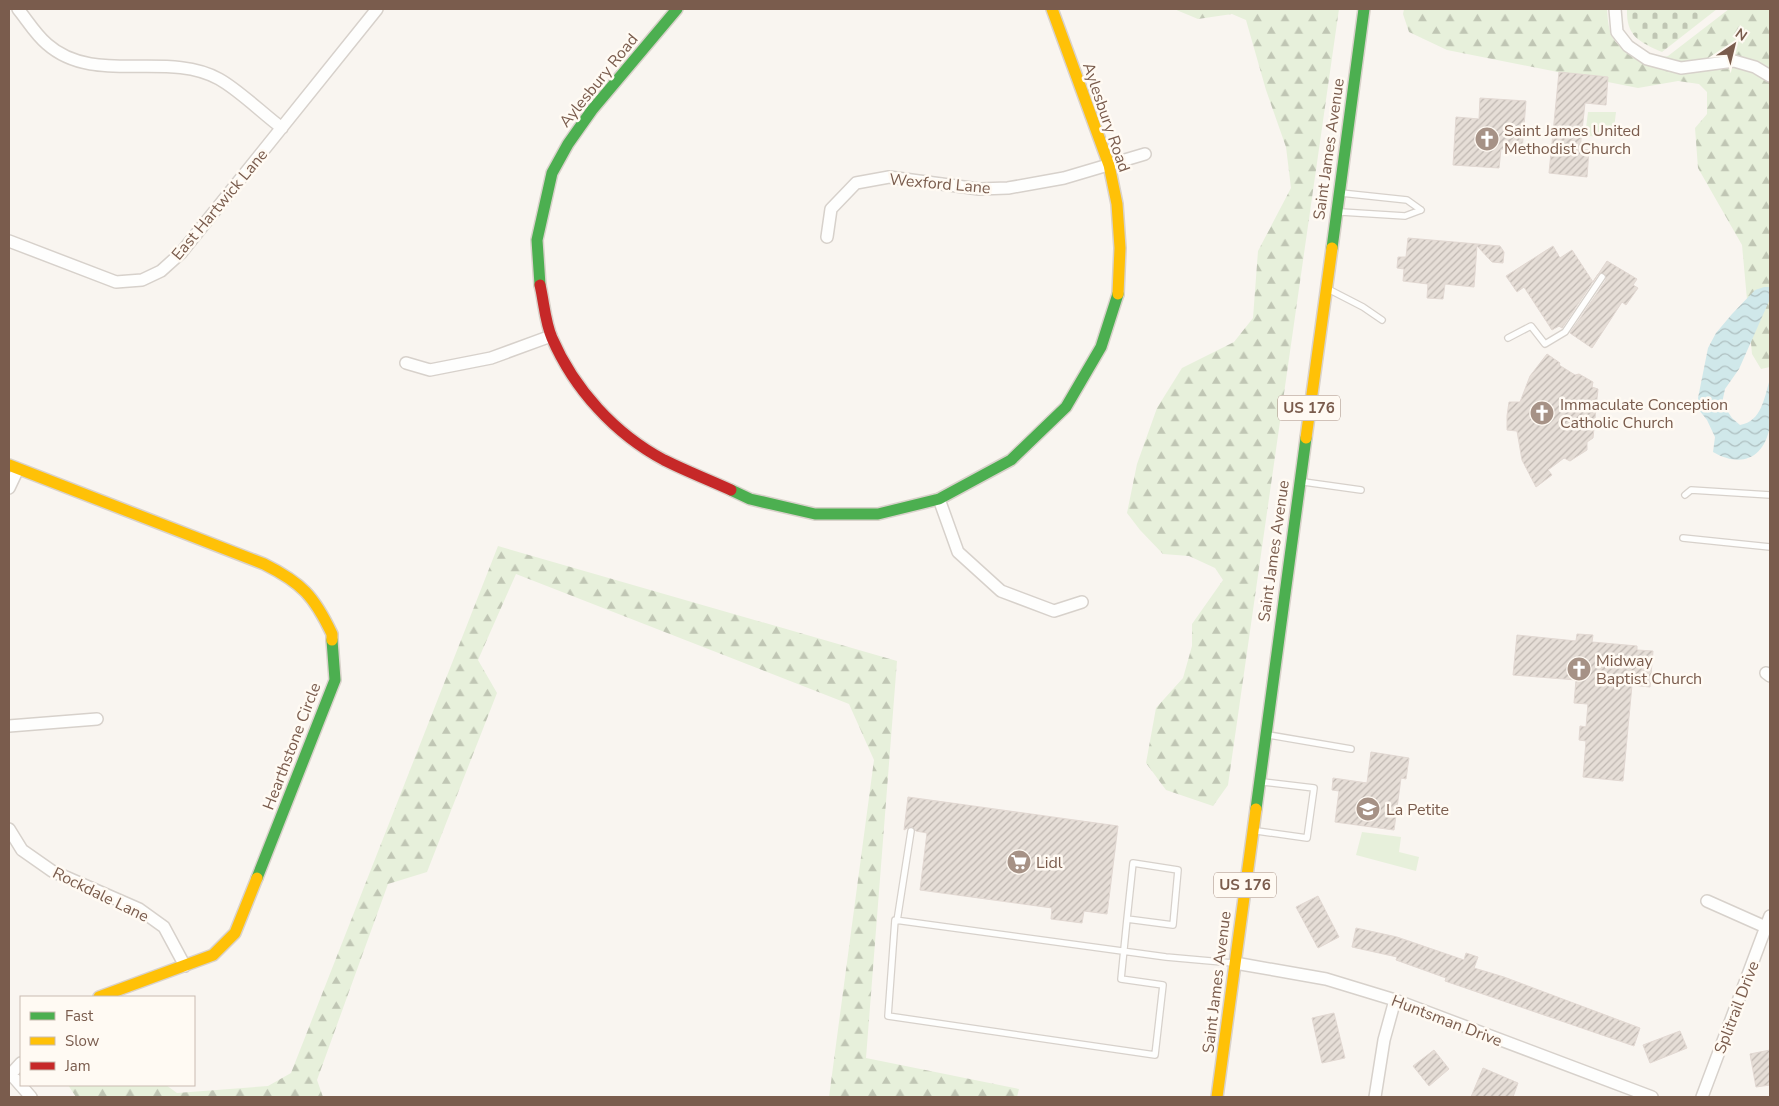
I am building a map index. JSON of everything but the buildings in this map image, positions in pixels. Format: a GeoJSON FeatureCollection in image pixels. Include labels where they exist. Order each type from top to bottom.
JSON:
{"type":"FeatureCollection","features":[{"type":"Feature","properties":{"kind":"street"},"geometry":{"type":"LineString","coordinates":[[18,9],[47,45],[70,57],[90,64],[184,68],[219,78],[282,128]]}},
{"type":"Feature","properties":{"kind":"street","name":"East Hartwick Lane"},"geometry":{"type":"LineString","coordinates":[[9,241],[116,282],[142,280],[161,270],[181,253],[377,9]]}},
{"type":"Feature","properties":{"kind":"street","name":"Aylesbury Road"},"geometry":{"type":"LineString","coordinates":[[677,9],[592,110],[568,144],[552,173],[537,240],[539,281],[551,336],[570,373],[589,400],[624,432],[663,459],[750,500],[815,514],[878,514],[939,499],[1011,460],[1066,407],[1101,347],[1118,298],[1120,248],[1117,204],[1109,165],[1052,9]]}},
{"type":"Feature","properties":{"kind":"street","name":"Saint James Avenue"},"geometry":{"type":"LineString","coordinates":[[1217,1097],[1364,9]]}},
{"type":"Feature","properties":{"kind":"street"},"geometry":{"type":"LineString","coordinates":[[1615,9],[1617,32],[1628,46],[1647,59],[1681,68],[1711,62],[1734,62],[1755,67],[1770,76]]}},
{"type":"Feature","properties":{"kind":"street","name":"Wexford Lane"},"geometry":{"type":"LineString","coordinates":[[827,237],[831,209],[856,183],[889,177],[979,189],[1008,188],[1064,178],[1145,154]]}},
{"type":"Feature","properties":{"kind":"street"},"geometry":{"type":"LineString","coordinates":[[406,363],[430,370],[491,358],[551,336]]}},
{"type":"Feature","properties":{"kind":"street"},"geometry":{"type":"LineString","coordinates":[[9,488],[13,467]]}},
{"type":"Feature","properties":{"kind":"street","name":"Hearthstone Circle"},"geometry":{"type":"LineString","coordinates":[[13,467],[264,564],[288,576],[317,603],[332,634],[335,680],[235,933],[213,955],[102,996]]}},
{"type":"Feature","properties":{"kind":"street"},"geometry":{"type":"LineString","coordinates":[[939,499],[958,552],[1001,591],[1054,611],[1082,602]]}},
{"type":"Feature","properties":{"kind":"street"},"geometry":{"type":"LineString","coordinates":[[9,726],[97,719]]}},
{"type":"Feature","properties":{"kind":"street","name":"Rockdale Lane"},"geometry":{"type":"LineString","coordinates":[[9,829],[22,850],[52,871],[138,909],[164,927],[185,966]]}},
{"type":"Feature","properties":{"kind":"street"},"geometry":{"type":"LineString","coordinates":[[1707,901],[1768,928]]}},
{"type":"Feature","properties":{"kind":"street","name":"Splitrail Drive"},"geometry":{"type":"LineString","coordinates":[[1702,1097],[1768,928],[1770,916]]}},
{"type":"Feature","properties":{"kind":"street","name":"Huntsman Drive"},"geometry":{"type":"LineString","coordinates":[[1235,963],[1326,979],[1395,1000],[1638,1095],[1652,1097]]}},
{"type":"Feature","properties":{"kind":"street"},"geometry":{"type":"LineString","coordinates":[[1376,1097],[1384,1040],[1395,1000]]}},
{"type":"Feature","properties":{"kind":"street"},"geometry":{"type":"LineString","coordinates":[[20,1064],[10,1074],[20,1085]]}},
{"type":"Feature","properties":{"kind":"street"},"geometry":{"type":"LineString","coordinates":[[21,1086],[31,1097]]}},
{"type":"Feature","properties":{"kind":"lane"},"geometry":{"type":"LineString","coordinates":[[1336,212],[1405,216],[1420,210],[1407,200],[1339,193]]}},
{"type":"Feature","properties":{"kind":"lane"},"geometry":{"type":"LineString","coordinates":[[1508,338],[1531,326],[1546,344],[1565,332],[1602,277]]}},
{"type":"Feature","properties":{"kind":"lane"},"geometry":{"type":"LineString","coordinates":[[1326,288],[1363,307],[1382,320]]}},
{"type":"Feature","properties":{"kind":"lane"},"geometry":{"type":"LineString","coordinates":[[1299,482],[1361,490]]}},
{"type":"Feature","properties":{"kind":"lane"},"geometry":{"type":"LineString","coordinates":[[1685,495],[1691,490],[1770,495]]}},
{"type":"Feature","properties":{"kind":"lane"},"geometry":{"type":"LineString","coordinates":[[1682,538],[1770,547]]}},
{"type":"Feature","properties":{"kind":"lane"},"geometry":{"type":"LineString","coordinates":[[1265,735],[1351,749]]}},
{"type":"Feature","properties":{"kind":"lane"},"geometry":{"type":"LineString","coordinates":[[1252,831],[1308,838],[1314,788],[1259,782]]}},
{"type":"Feature","properties":{"kind":"lane"},"geometry":{"type":"LineString","coordinates":[[911,831],[897,921],[895,920],[888,1016],[1155,1055],[1163,984],[1120,978],[1133,863],[1178,870],[1173,925],[1127,918]]}},
{"type":"Feature","properties":{"kind":"lane"},"geometry":{"type":"LineString","coordinates":[[897,921],[1123,952],[1235,963]]}},
{"type":"Feature","properties":{"kind":"green space"},"geometry":{"type":"Polygon","coordinates":[[[1174,9],[1339,9],[1228,785],[1213,806],[1166,790],[1146,763],[1156,708],[1183,678],[1192,646],[1192,624],[1223,580],[1215,568],[1189,556],[1163,554],[1127,513],[1137,464],[1157,408],[1182,368],[1234,342],[1253,318],[1258,251],[1291,188],[1286,147],[1266,90],[1246,20],[1232,14],[1198,19],[1174,9]]]}},
{"type":"Feature","properties":{"kind":"green space"},"geometry":{"type":"Polygon","coordinates":[[[1404,9],[1607,9],[1610,29],[1615,41],[1644,61],[1668,56],[1729,9],[1770,9],[1770,367],[1761,369],[1752,354],[1742,245],[1698,168],[1695,128],[1707,114],[1707,92],[1699,84],[1678,81],[1638,88],[1447,50],[1409,32],[1403,14],[1404,9]]]}},
{"type":"Feature","properties":{"kind":"green space"},"geometry":{"type":"Polygon","coordinates":[[[1627,9],[1717,9],[1662,52],[1636,37],[1629,26],[1627,9]]]}},
{"type":"Feature","properties":{"kind":"green space"},"geometry":{"type":"Polygon","coordinates":[[[1588,112],[1616,112],[1613,137],[1585,136],[1588,112]]]}},
{"type":"Feature","properties":{"kind":"green space"},"geometry":{"type":"Polygon","coordinates":[[[498,546],[897,661],[866,1058],[1019,1089],[1017,1097],[829,1097],[874,760],[849,704],[516,574],[478,660],[497,693],[427,872],[388,884],[317,1080],[323,1097],[76,1097],[69,1086],[167,1086],[177,1093],[268,1086],[291,1073],[498,546]]]}},
{"type":"Feature","properties":{"kind":"green space"},"geometry":{"type":"Polygon","coordinates":[[[1362,832],[1401,837],[1399,852],[1419,857],[1416,871],[1356,855],[1362,832]]]}},
{"type":"Feature","properties":{"kind":"water"},"geometry":{"type":"Polygon","coordinates":[[[1770,287],[1770,299],[1739,369],[1725,389],[1722,403],[1732,418],[1740,425],[1747,423],[1758,414],[1770,379],[1770,426],[1767,437],[1757,453],[1742,460],[1723,457],[1713,452],[1715,437],[1707,420],[1699,410],[1698,398],[1708,348],[1716,333],[1732,314],[1755,290],[1770,287]]]}},
{"type":"Feature","properties":{"kind":"traffic: fast"},"geometry":{"type":"LineString","coordinates":[[540,285],[537,240],[552,173],[568,144],[592,110],[677,9]]}},
{"type":"Feature","properties":{"kind":"traffic: fast"},"geometry":{"type":"LineString","coordinates":[[1332,248],[1364,9]]}},
{"type":"Feature","properties":{"kind":"traffic: fast"},"geometry":{"type":"LineString","coordinates":[[731,490],[750,499],[815,514],[878,514],[939,499],[1011,460],[1066,407],[1101,347],[1118,294]]}},
{"type":"Feature","properties":{"kind":"traffic: fast"},"geometry":{"type":"LineString","coordinates":[[1256,809],[1306,438]]}},
{"type":"Feature","properties":{"kind":"traffic: fast"},"geometry":{"type":"LineString","coordinates":[[257,878],[335,680],[332,640]]}},
{"type":"Feature","properties":{"kind":"traffic: slow"},"geometry":{"type":"LineString","coordinates":[[1052,9],[1109,165],[1117,204],[1120,248],[1118,294]]}},
{"type":"Feature","properties":{"kind":"traffic: slow"},"geometry":{"type":"LineString","coordinates":[[1306,438],[1332,248]]}},
{"type":"Feature","properties":{"kind":"traffic: slow"},"geometry":{"type":"LineString","coordinates":[[9,465],[264,564],[277,571],[297,584],[313,600],[332,634],[332,640]]}},
{"type":"Feature","properties":{"kind":"traffic: slow"},"geometry":{"type":"LineString","coordinates":[[1217,1097],[1256,809]]}},
{"type":"Feature","properties":{"kind":"traffic: slow"},"geometry":{"type":"LineString","coordinates":[[102,996],[213,955],[235,933],[257,878]]}},
{"type":"Feature","properties":{"kind":"traffic: jam"},"geometry":{"type":"LineString","coordinates":[[540,285],[546,319],[552,338],[572,375],[598,408],[629,437],[646,449],[672,464],[731,490]]}},
{"type":"Feature","properties":{"kind":"place","name":"Saint James United Methodist Church"},"geometry":{"type":"Point","coordinates":[1487,139]}},
{"type":"Feature","properties":{"kind":"place","name":"Immaculate Conception Catholic Church"},"geometry":{"type":"Point","coordinates":[1542,413]}},
{"type":"Feature","properties":{"kind":"place","name":"Midway Baptist Church"},"geometry":{"type":"Point","coordinates":[1579,669]}},
{"type":"Feature","properties":{"kind":"place","name":"La Petite"},"geometry":{"type":"Point","coordinates":[1368,809]}},
{"type":"Feature","properties":{"kind":"place","name":"Lidl"},"geometry":{"type":"Point","coordinates":[1019,862]}}]}
